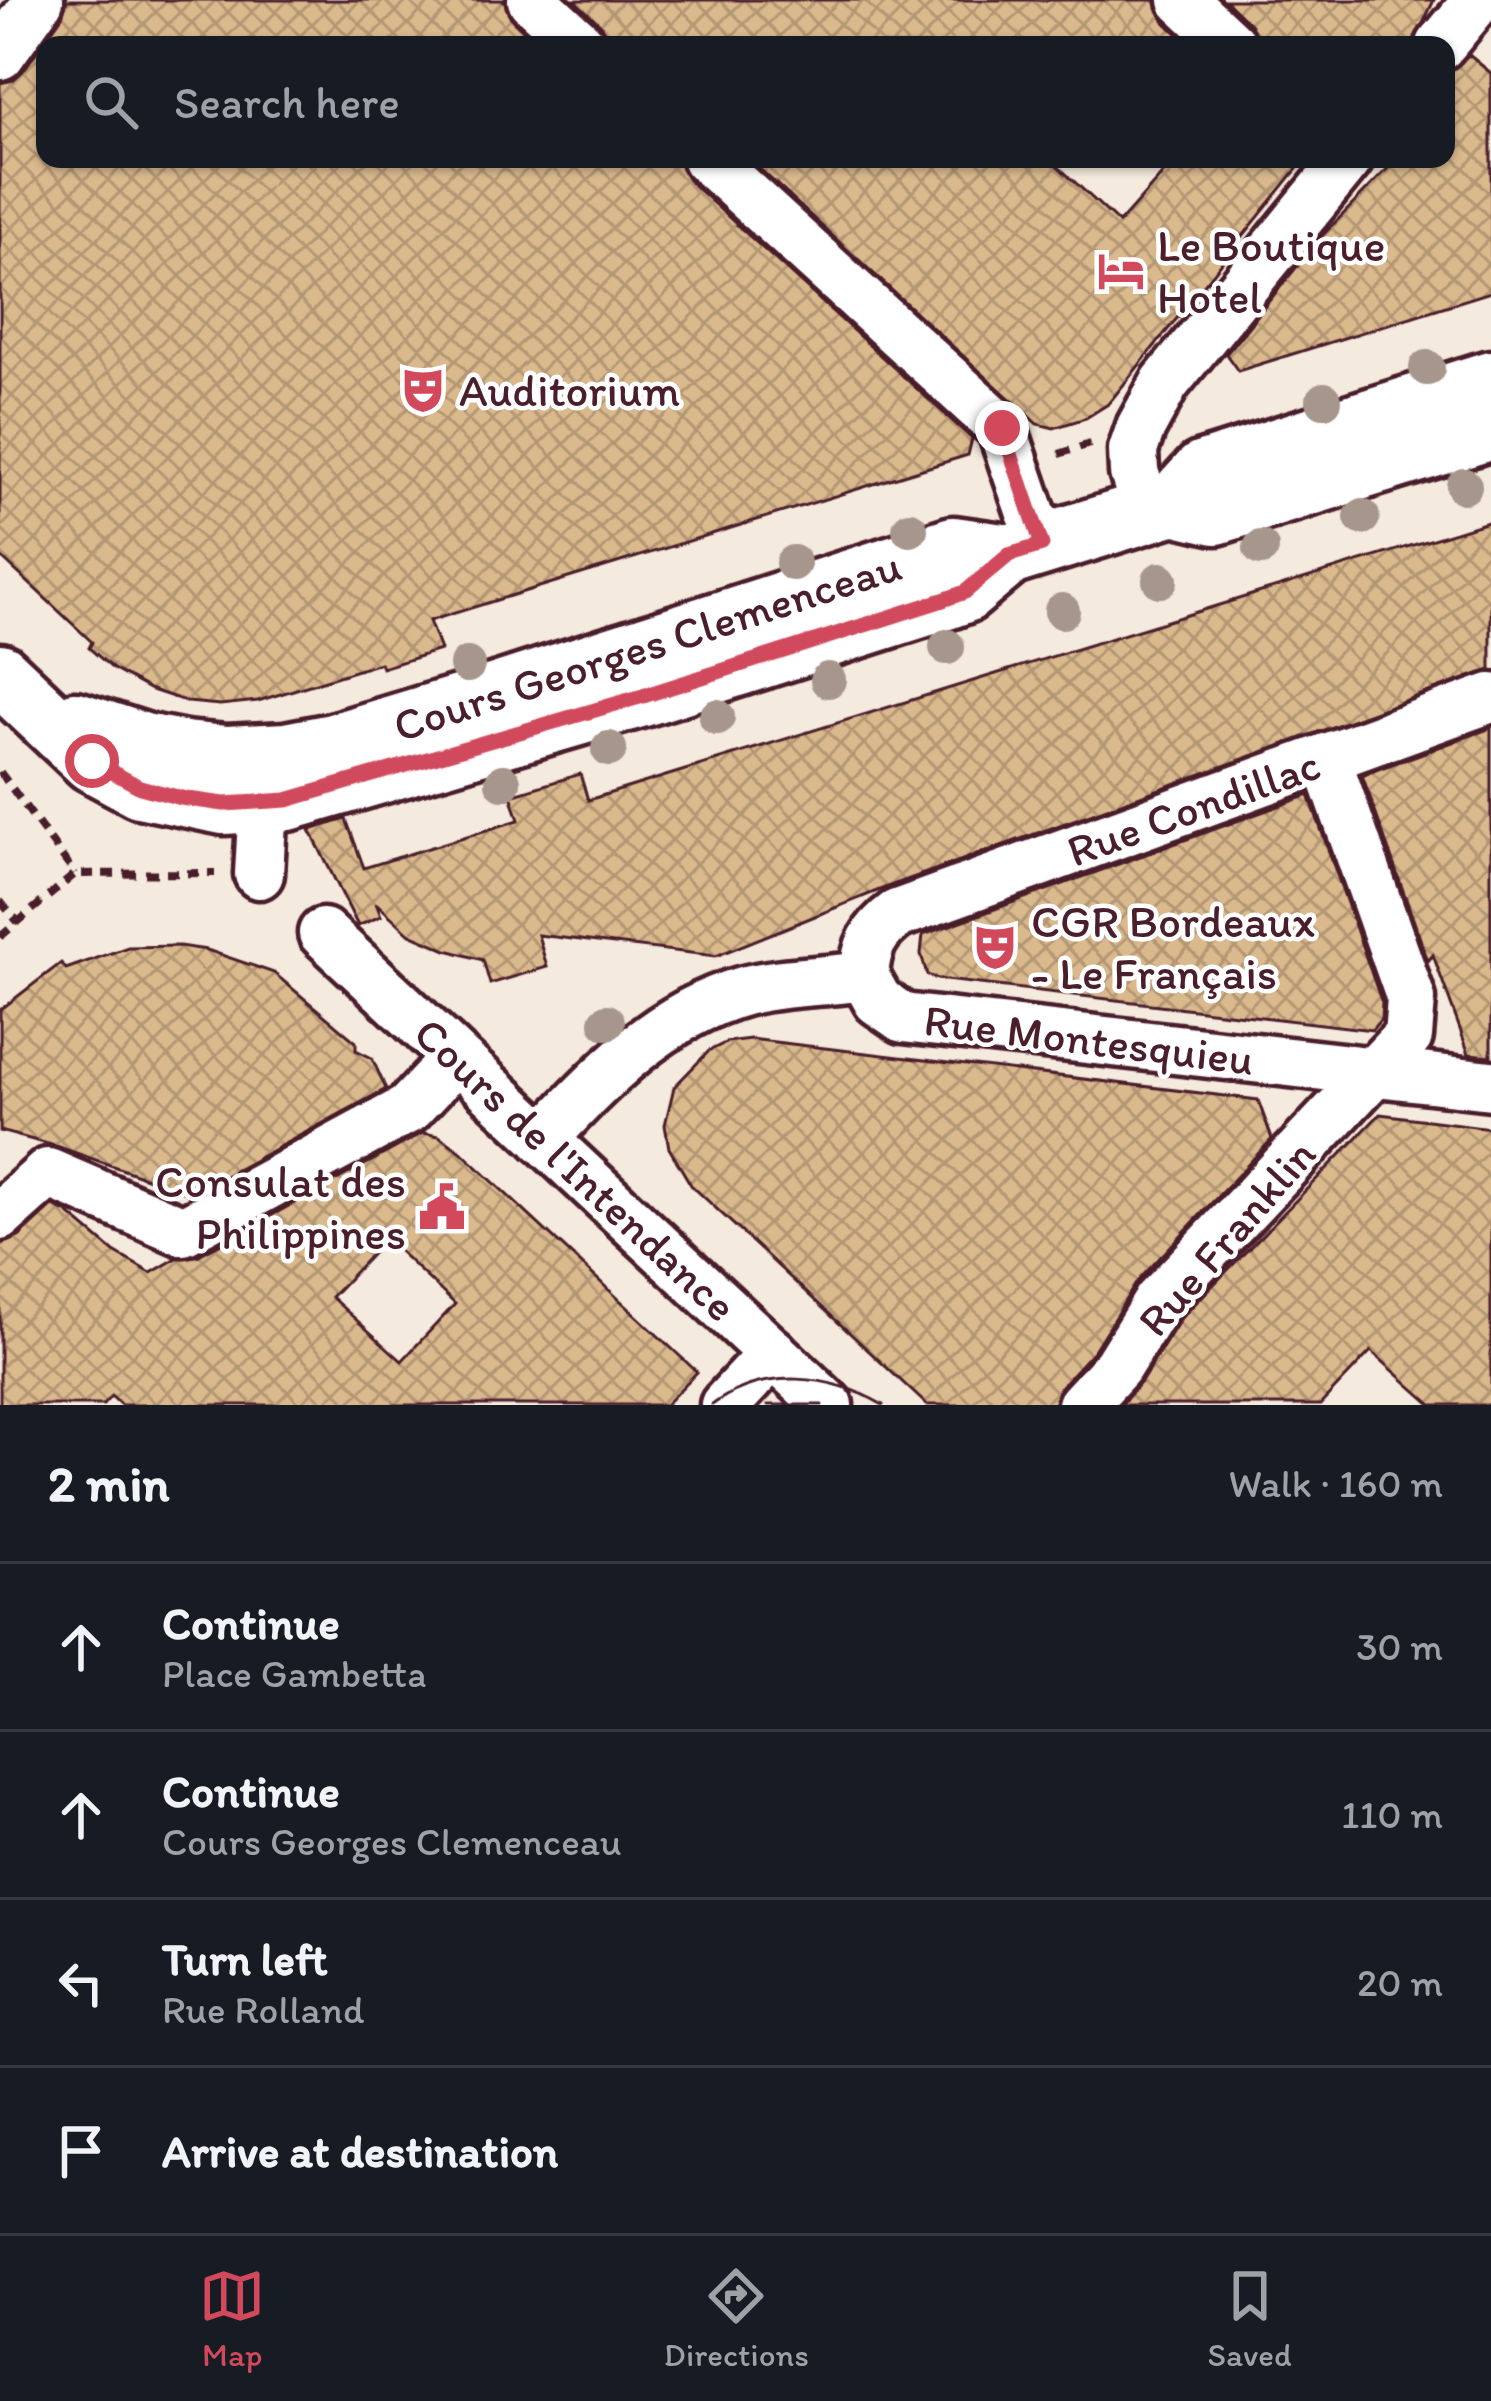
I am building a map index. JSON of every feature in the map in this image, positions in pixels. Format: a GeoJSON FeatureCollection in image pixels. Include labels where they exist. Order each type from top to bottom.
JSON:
{"type":"FeatureCollection","features":[{"type":"Feature","properties":{"kind":"main road","name":"Cours Georges Clemenceau"},"geometry":{"type":"LineString","coordinates":[[18,691],[92,761],[140,787],[224,804],[279,785],[333,744],[953,548],[1025,550],[1160,508],[1203,472],[1491,381]]}},
{"type":"Feature","properties":{"kind":"main road","name":"Cours Georges Clemenceau"},"geometry":{"type":"LineString","coordinates":[[1160,508],[1216,514],[1491,429]]}},
{"type":"Feature","properties":{"kind":"street"},"geometry":{"type":"LineString","coordinates":[[0,55],[39,0]]}},
{"type":"Feature","properties":{"kind":"street"},"geometry":{"type":"LineString","coordinates":[[532,0],[571,36]]}},
{"type":"Feature","properties":{"kind":"street"},"geometry":{"type":"LineString","coordinates":[[1183,0],[1222,36]]}},
{"type":"Feature","properties":{"kind":"street"},"geometry":{"type":"LineString","coordinates":[[1448,36],[1478,0]]}},
{"type":"Feature","properties":{"kind":"street"},"geometry":{"type":"LineString","coordinates":[[717,168],[1002,428],[1025,550]]}},
{"type":"Feature","properties":{"kind":"street"},"geometry":{"type":"LineString","coordinates":[[1160,508],[1133,472],[1133,450],[1165,383],[1341,168]]}},
{"type":"Feature","properties":{"kind":"street","name":"Rue Condillac"},"geometry":{"type":"LineString","coordinates":[[864,976],[866,949],[878,928],[897,914],[1491,698]]}},
{"type":"Feature","properties":{"kind":"street","name":"Rue Franklin"},"geometry":{"type":"LineString","coordinates":[[1082,1405],[1117,1367],[1158,1301],[1408,1036],[1412,999],[1326,758]]}},
{"type":"Feature","properties":{"kind":"street"},"geometry":{"type":"LineString","coordinates":[[259,874],[279,785]]}},
{"type":"Feature","properties":{"kind":"street","name":"Cours de l'Intendance"},"geometry":{"type":"LineString","coordinates":[[323,933],[828,1405]]}},
{"type":"Feature","properties":{"kind":"street","name":"Rue Montesquieu"},"geometry":{"type":"LineString","coordinates":[[543,1138],[620,1062],[684,1015],[746,991],[864,976],[878,1001],[903,1018],[1491,1085]]}},
{"type":"Feature","properties":{"kind":"street"},"geometry":{"type":"LineString","coordinates":[[0,1216],[48,1173],[183,1231],[408,1109],[456,1058]]}},
{"type":"Feature","properties":{"kind":"street"},"geometry":{"type":"LineString","coordinates":[[725,1405],[773,1353]]}},
{"type":"Feature","properties":{"kind":"path"},"geometry":{"type":"LineString","coordinates":[[0,772],[75,874]]}},
{"type":"Feature","properties":{"kind":"path"},"geometry":{"type":"LineString","coordinates":[[0,938],[75,874],[259,874]]}},
{"type":"Feature","properties":{"kind":"path"},"geometry":{"type":"LineString","coordinates":[[0,901],[18,922]]}},
{"type":"Feature","properties":{"kind":"building"},"geometry":{"type":"Polygon","coordinates":[[[67,0],[504,0],[512,20],[529,36],[48,36],[67,0]]]}},
{"type":"Feature","properties":{"kind":"building"},"geometry":{"type":"Polygon","coordinates":[[[574,0],[1155,0],[1163,20],[1180,36],[605,36],[601,25],[574,0]]]}},
{"type":"Feature","properties":{"kind":"building"},"geometry":{"type":"Polygon","coordinates":[[[1225,0],[1434,0],[1417,36],[1255,36],[1251,25],[1225,0]]]}},
{"type":"Feature","properties":{"kind":"building"},"geometry":{"type":"Polygon","coordinates":[[[36,53],[36,168],[683,168],[688,180],[972,439],[968,455],[429,621],[440,650],[382,668],[380,663],[258,701],[220,705],[188,702],[149,689],[113,669],[89,648],[92,642],[0,556],[0,83],[23,71],[36,53]]]}},
{"type":"Feature","properties":{"kind":"building"},"geometry":{"type":"Polygon","coordinates":[[[1469,55],[1491,73],[1491,292],[1238,371],[1226,354],[1321,237],[1388,168],[1455,168],[1455,65],[1469,55]]]}},
{"type":"Feature","properties":{"kind":"building"},"geometry":{"type":"Polygon","coordinates":[[[759,168],[1060,168],[1119,223],[1168,168],[1298,168],[1108,404],[1086,418],[1054,428],[1037,424],[759,168]]]}},
{"type":"Feature","properties":{"kind":"building"},"geometry":{"type":"Polygon","coordinates":[[[1491,521],[1491,670],[887,887],[716,956],[538,935],[547,967],[490,984],[483,960],[410,934],[376,903],[381,916],[358,926],[310,830],[346,819],[364,868],[519,820],[511,795],[580,774],[588,800],[1491,521]]]}},
{"type":"Feature","properties":{"kind":"building"},"geometry":{"type":"Polygon","coordinates":[[[1491,728],[1491,1056],[1469,1054],[1433,955],[1428,961],[1362,775],[1491,728]]]}},
{"type":"Feature","properties":{"kind":"building"},"geometry":{"type":"Polygon","coordinates":[[[1309,795],[1382,1003],[1381,1019],[1372,1030],[927,975],[921,954],[923,935],[1309,795]]]}},
{"type":"Feature","properties":{"kind":"building"},"geometry":{"type":"Polygon","coordinates":[[[128,947],[207,950],[274,973],[356,1042],[356,1050],[372,1058],[386,1089],[192,1194],[0,1131],[0,1010],[61,963],[66,969],[128,947]]]}},
{"type":"Feature","properties":{"kind":"building"},"geometry":{"type":"Polygon","coordinates":[[[750,1039],[1258,1100],[1272,1139],[1137,1282],[1094,1350],[1060,1387],[1054,1405],[927,1405],[691,1185],[669,1148],[665,1125],[674,1087],[709,1051],[750,1039]]]}},
{"type":"Feature","properties":{"kind":"building"},"geometry":{"type":"Polygon","coordinates":[[[1380,1114],[1491,1128],[1491,1405],[1432,1405],[1371,1351],[1320,1405],[1121,1405],[1181,1318],[1380,1114]]]}},
{"type":"Feature","properties":{"kind":"building"},"geometry":{"type":"Polygon","coordinates":[[[423,1133],[439,1136],[697,1372],[665,1405],[121,1405],[111,1396],[103,1405],[0,1405],[0,1244],[19,1237],[53,1206],[151,1273],[177,1258],[197,1256],[423,1133]],[[386,1239],[331,1297],[402,1361],[455,1304],[386,1239]]]}},
{"type":"Feature","properties":{"kind":"tram line"},"geometry":{"type":"LineString","coordinates":[[712,1405],[753,1385],[797,1379],[841,1387],[883,1405]]}},
{"type":"Feature","properties":{"kind":"tram line"},"geometry":{"type":"LineString","coordinates":[[768,1405],[822,1405]]}},
{"type":"Feature","properties":{"kind":"place","name":"Le Boutique Hotel"},"geometry":{"type":"Point","coordinates":[1121,271]}},
{"type":"Feature","properties":{"kind":"place","name":"Auditorium"},"geometry":{"type":"Point","coordinates":[423,390]}},
{"type":"Feature","properties":{"kind":"place","name":"CGR Bordeaux - Le Français"},"geometry":{"type":"Point","coordinates":[995,947]}},
{"type":"Feature","properties":{"kind":"place","name":"Consulat des Philippines"},"geometry":{"type":"Point","coordinates":[442,1207]}},
{"type":"Feature","properties":{"kind":"route"},"geometry":{"type":"LineString","coordinates":[[92,761],[140,787],[181,798],[224,804],[287,800],[643,696],[965,592],[1009,555],[1042,545],[1002,428]]}}]}
